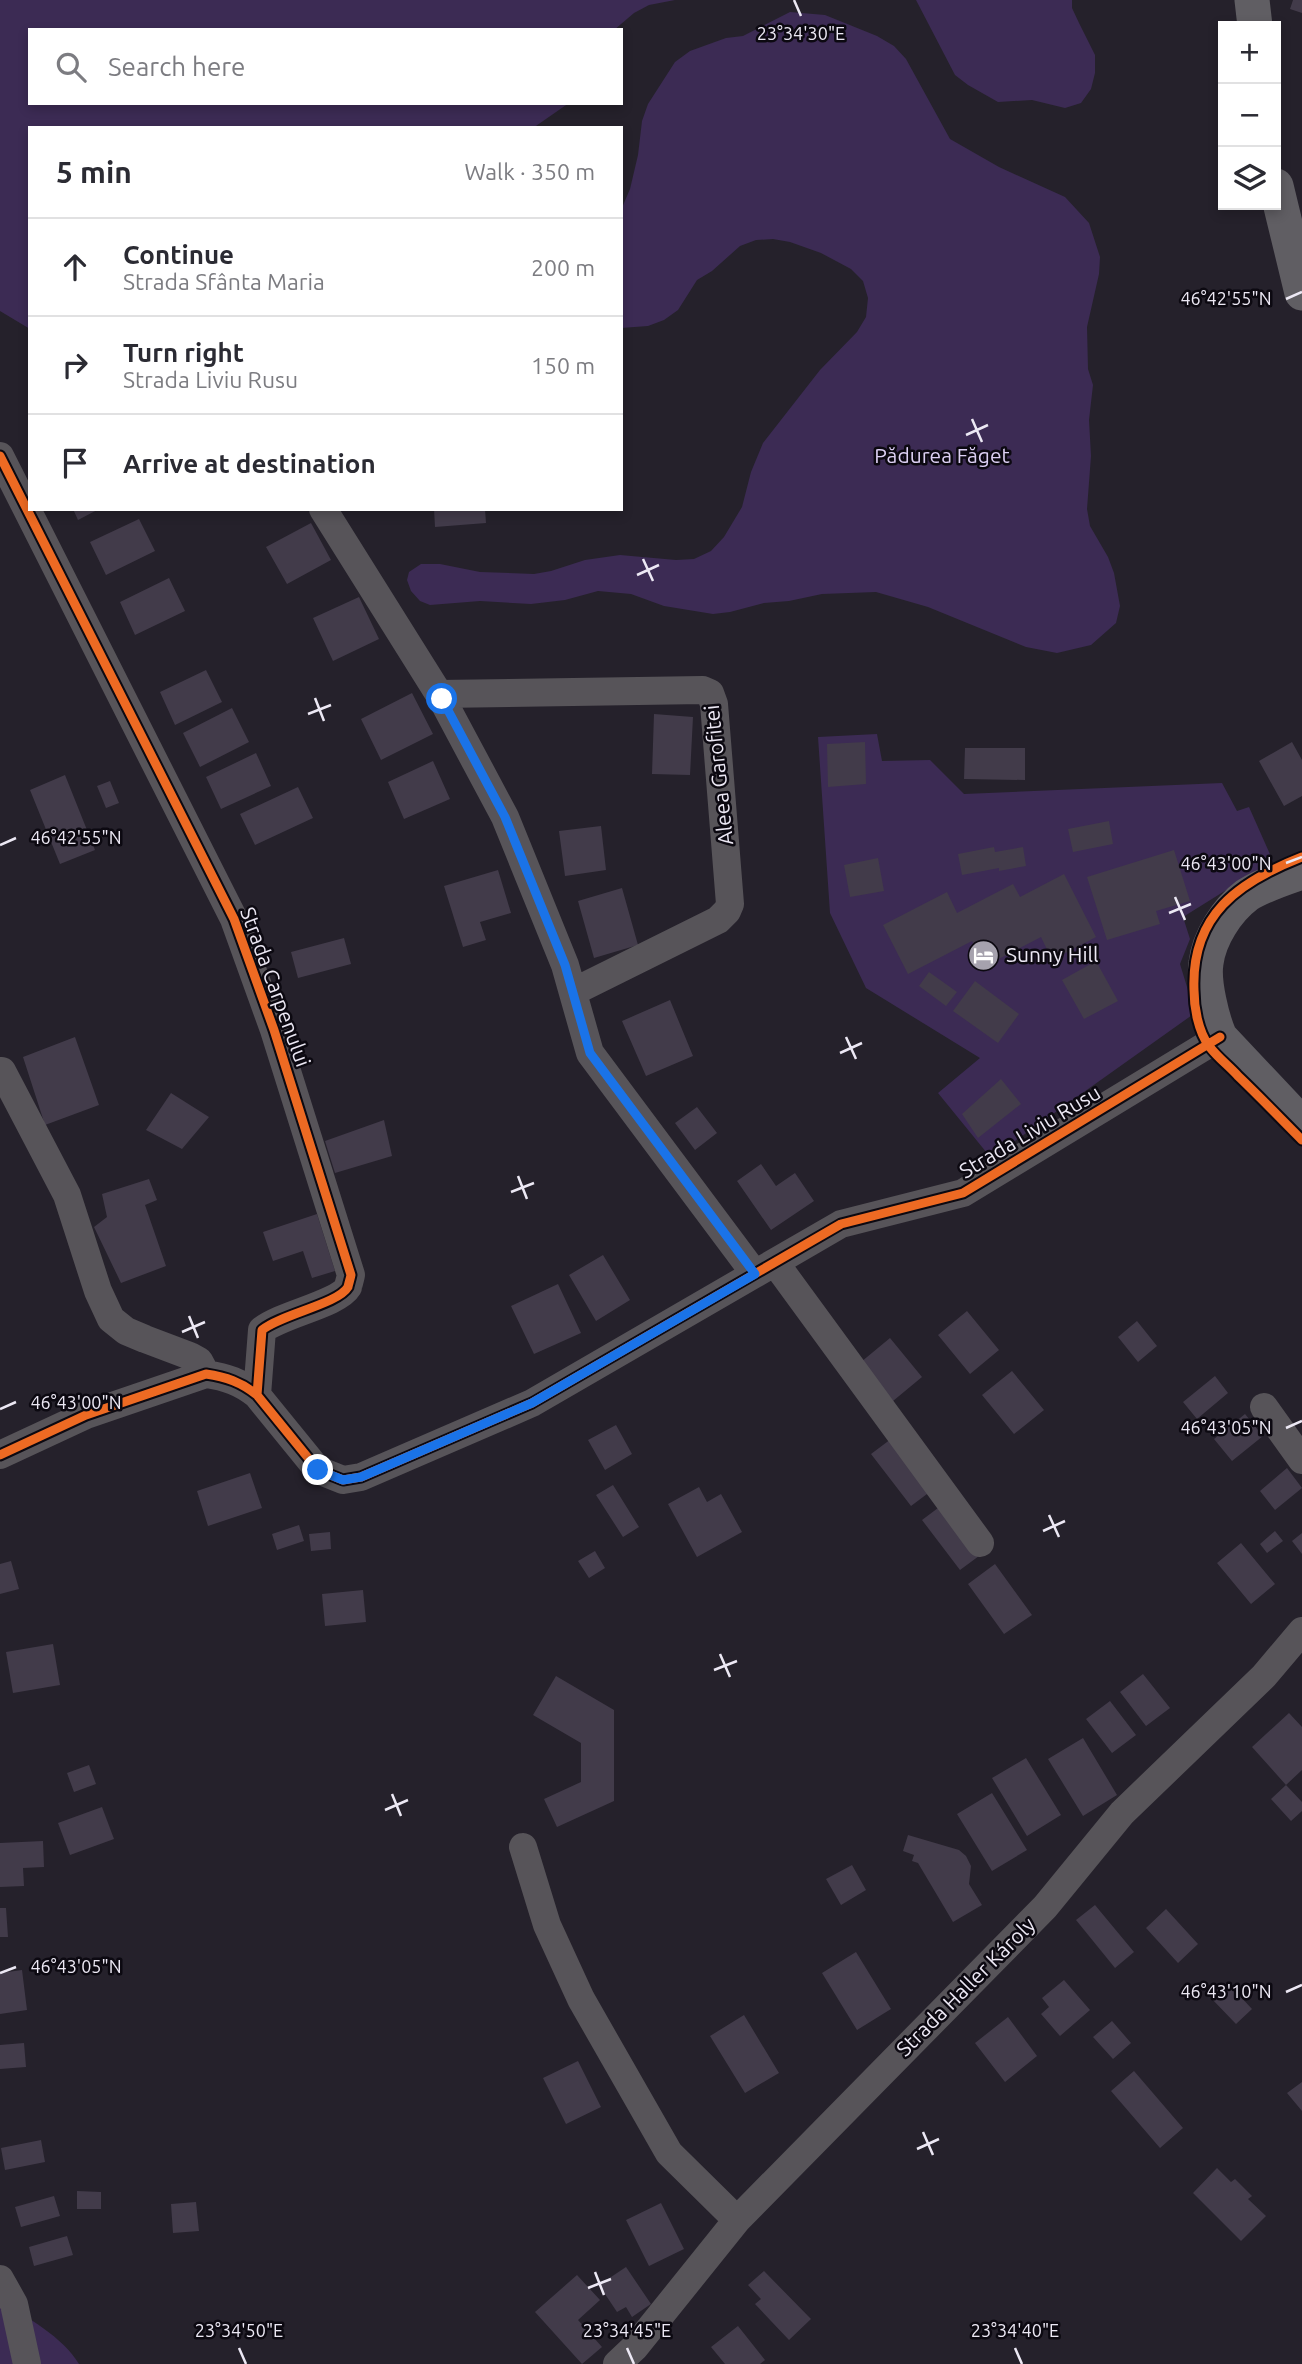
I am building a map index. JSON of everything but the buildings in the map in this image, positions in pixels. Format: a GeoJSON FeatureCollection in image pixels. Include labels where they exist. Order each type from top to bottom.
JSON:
{"type":"FeatureCollection","features":[{"type":"Feature","properties":{"kind":"main road"},"geometry":{"type":"LineString","coordinates":[[1252,0],[1254,21]]}},
{"type":"Feature","properties":{"kind":"main road"},"geometry":{"type":"LineString","coordinates":[[1281,202],[1297,252],[1302,293]]}},
{"type":"Feature","properties":{"kind":"main road"},"geometry":{"type":"LineString","coordinates":[[1302,872],[1247,895],[1228,914],[1211,942],[1205,965],[1212,1019],[1220,1037],[1302,1124]]}},
{"type":"Feature","properties":{"kind":"street","name":"Strada Carpenului"},"geometry":{"type":"LineString","coordinates":[[0,456],[234,919],[274,1030],[351,1275],[348,1286],[339,1296],[273,1321],[262,1330],[257,1395]]}},
{"type":"Feature","properties":{"kind":"street"},"geometry":{"type":"LineString","coordinates":[[324,511],[439,694],[505,817],[565,965],[590,1053],[765,1269],[980,1543]]}},
{"type":"Feature","properties":{"kind":"street","name":"Aleea Garofitei"},"geometry":{"type":"LineString","coordinates":[[439,694],[703,690],[710,693],[714,704],[730,904],[727,911],[718,920],[573,992]]}},
{"type":"Feature","properties":{"kind":"street","name":"Strada Liviu Rusu"},"geometry":{"type":"LineString","coordinates":[[206,1374],[226,1377],[257,1395],[318,1470],[343,1480],[361,1477],[532,1403],[841,1224],[963,1193],[1220,1037]]}},
{"type":"Feature","properties":{"kind":"street"},"geometry":{"type":"LineString","coordinates":[[0,1455],[86,1415],[206,1374],[199,1361],[126,1331],[111,1319],[98,1291],[67,1195],[2,1071]]}},
{"type":"Feature","properties":{"kind":"street"},"geometry":{"type":"LineString","coordinates":[[1264,1407],[1302,1460]]}},
{"type":"Feature","properties":{"kind":"street","name":"Strada Haller Károly"},"geometry":{"type":"LineString","coordinates":[[634,2358],[737,2220],[1045,1907],[1122,1813],[1264,1676],[1302,1632]]}},
{"type":"Feature","properties":{"kind":"street"},"geometry":{"type":"LineString","coordinates":[[523,1847],[547,1926],[581,1999],[669,2153],[737,2220]]}},
{"type":"Feature","properties":{"kind":"street"},"geometry":{"type":"LineString","coordinates":[[0,2279],[14,2304],[26,2364]]}},
{"type":"Feature","properties":{"kind":"green space"},"geometry":{"type":"Polygon","coordinates":[[[0,0],[675,0],[649,5],[616,28],[28,28],[28,105],[566,105],[536,126],[28,126],[28,328],[0,311],[0,0]]]}},
{"type":"Feature","properties":{"kind":"green space"},"geometry":{"type":"Polygon","coordinates":[[[916,0],[1072,0],[1072,8],[1095,55],[1095,73],[1091,89],[1081,103],[1065,108],[1032,100],[998,102],[955,75],[916,0]]]}},
{"type":"Feature","properties":{"kind":"green space","name":"Pădurea Făget"},"geometry":{"type":"Polygon","coordinates":[[[790,12],[825,15],[877,36],[894,46],[906,59],[950,139],[999,167],[1065,197],[1089,223],[1100,257],[1099,274],[1087,327],[1088,369],[1093,385],[1089,420],[1091,456],[1087,509],[1090,526],[1114,573],[1120,606],[1116,623],[1091,645],[1057,653],[1026,647],[928,607],[876,592],[822,594],[713,614],[664,606],[631,594],[598,591],[565,600],[531,604],[480,601],[430,605],[420,601],[411,591],[407,580],[409,572],[421,564],[440,564],[480,572],[534,574],[585,560],[620,555],[676,560],[694,559],[711,551],[724,537],[742,507],[751,472],[763,443],[820,370],[857,332],[866,317],[868,298],[863,281],[851,269],[821,253],[773,239],[756,240],[740,246],[712,271],[697,280],[678,310],[664,320],[648,326],[623,328],[623,205],[630,189],[642,121],[648,104],[675,62],[690,51],[726,38],[743,36],[790,12]]]}},
{"type":"Feature","properties":{"kind":"green space"},"geometry":{"type":"Polygon","coordinates":[[[877,734],[882,761],[930,760],[964,794],[1222,783],[1237,811],[1249,807],[1273,861],[1183,917],[1190,939],[1180,964],[1195,1013],[991,1158],[938,1093],[980,1058],[866,988],[830,913],[818,737],[877,734]]]}},
{"type":"Feature","properties":{"kind":"green space"},"geometry":{"type":"Polygon","coordinates":[[[0,2301],[54,2337],[79,2364],[0,2364],[0,2301]]]}},
{"type":"Feature","properties":{"kind":"cycle path"},"geometry":{"type":"LineString","coordinates":[[0,456],[234,919],[274,1030],[351,1275],[348,1287],[333,1299],[262,1330],[257,1395]]}},
{"type":"Feature","properties":{"kind":"cycle path"},"geometry":{"type":"LineString","coordinates":[[1302,857],[1258,878],[1239,890],[1223,905],[1210,922],[1201,941],[1195,964],[1194,990],[1197,1019],[1209,1046],[1302,1140]]}},
{"type":"Feature","properties":{"kind":"cycle path"},"geometry":{"type":"LineString","coordinates":[[0,1455],[86,1415],[206,1374],[233,1381],[257,1395],[318,1470],[343,1480],[361,1477],[532,1403],[841,1224],[963,1193],[1220,1037]]}},
{"type":"Feature","properties":{"kind":"place","name":"Sunny Hill"},"geometry":{"type":"Point","coordinates":[983,955]}},
{"type":"Feature","properties":{"kind":"route"},"geometry":{"type":"LineString","coordinates":[[318,1470],[343,1480],[361,1477],[532,1403],[755,1274],[590,1053],[565,965],[505,817],[442,699]]}}]}
